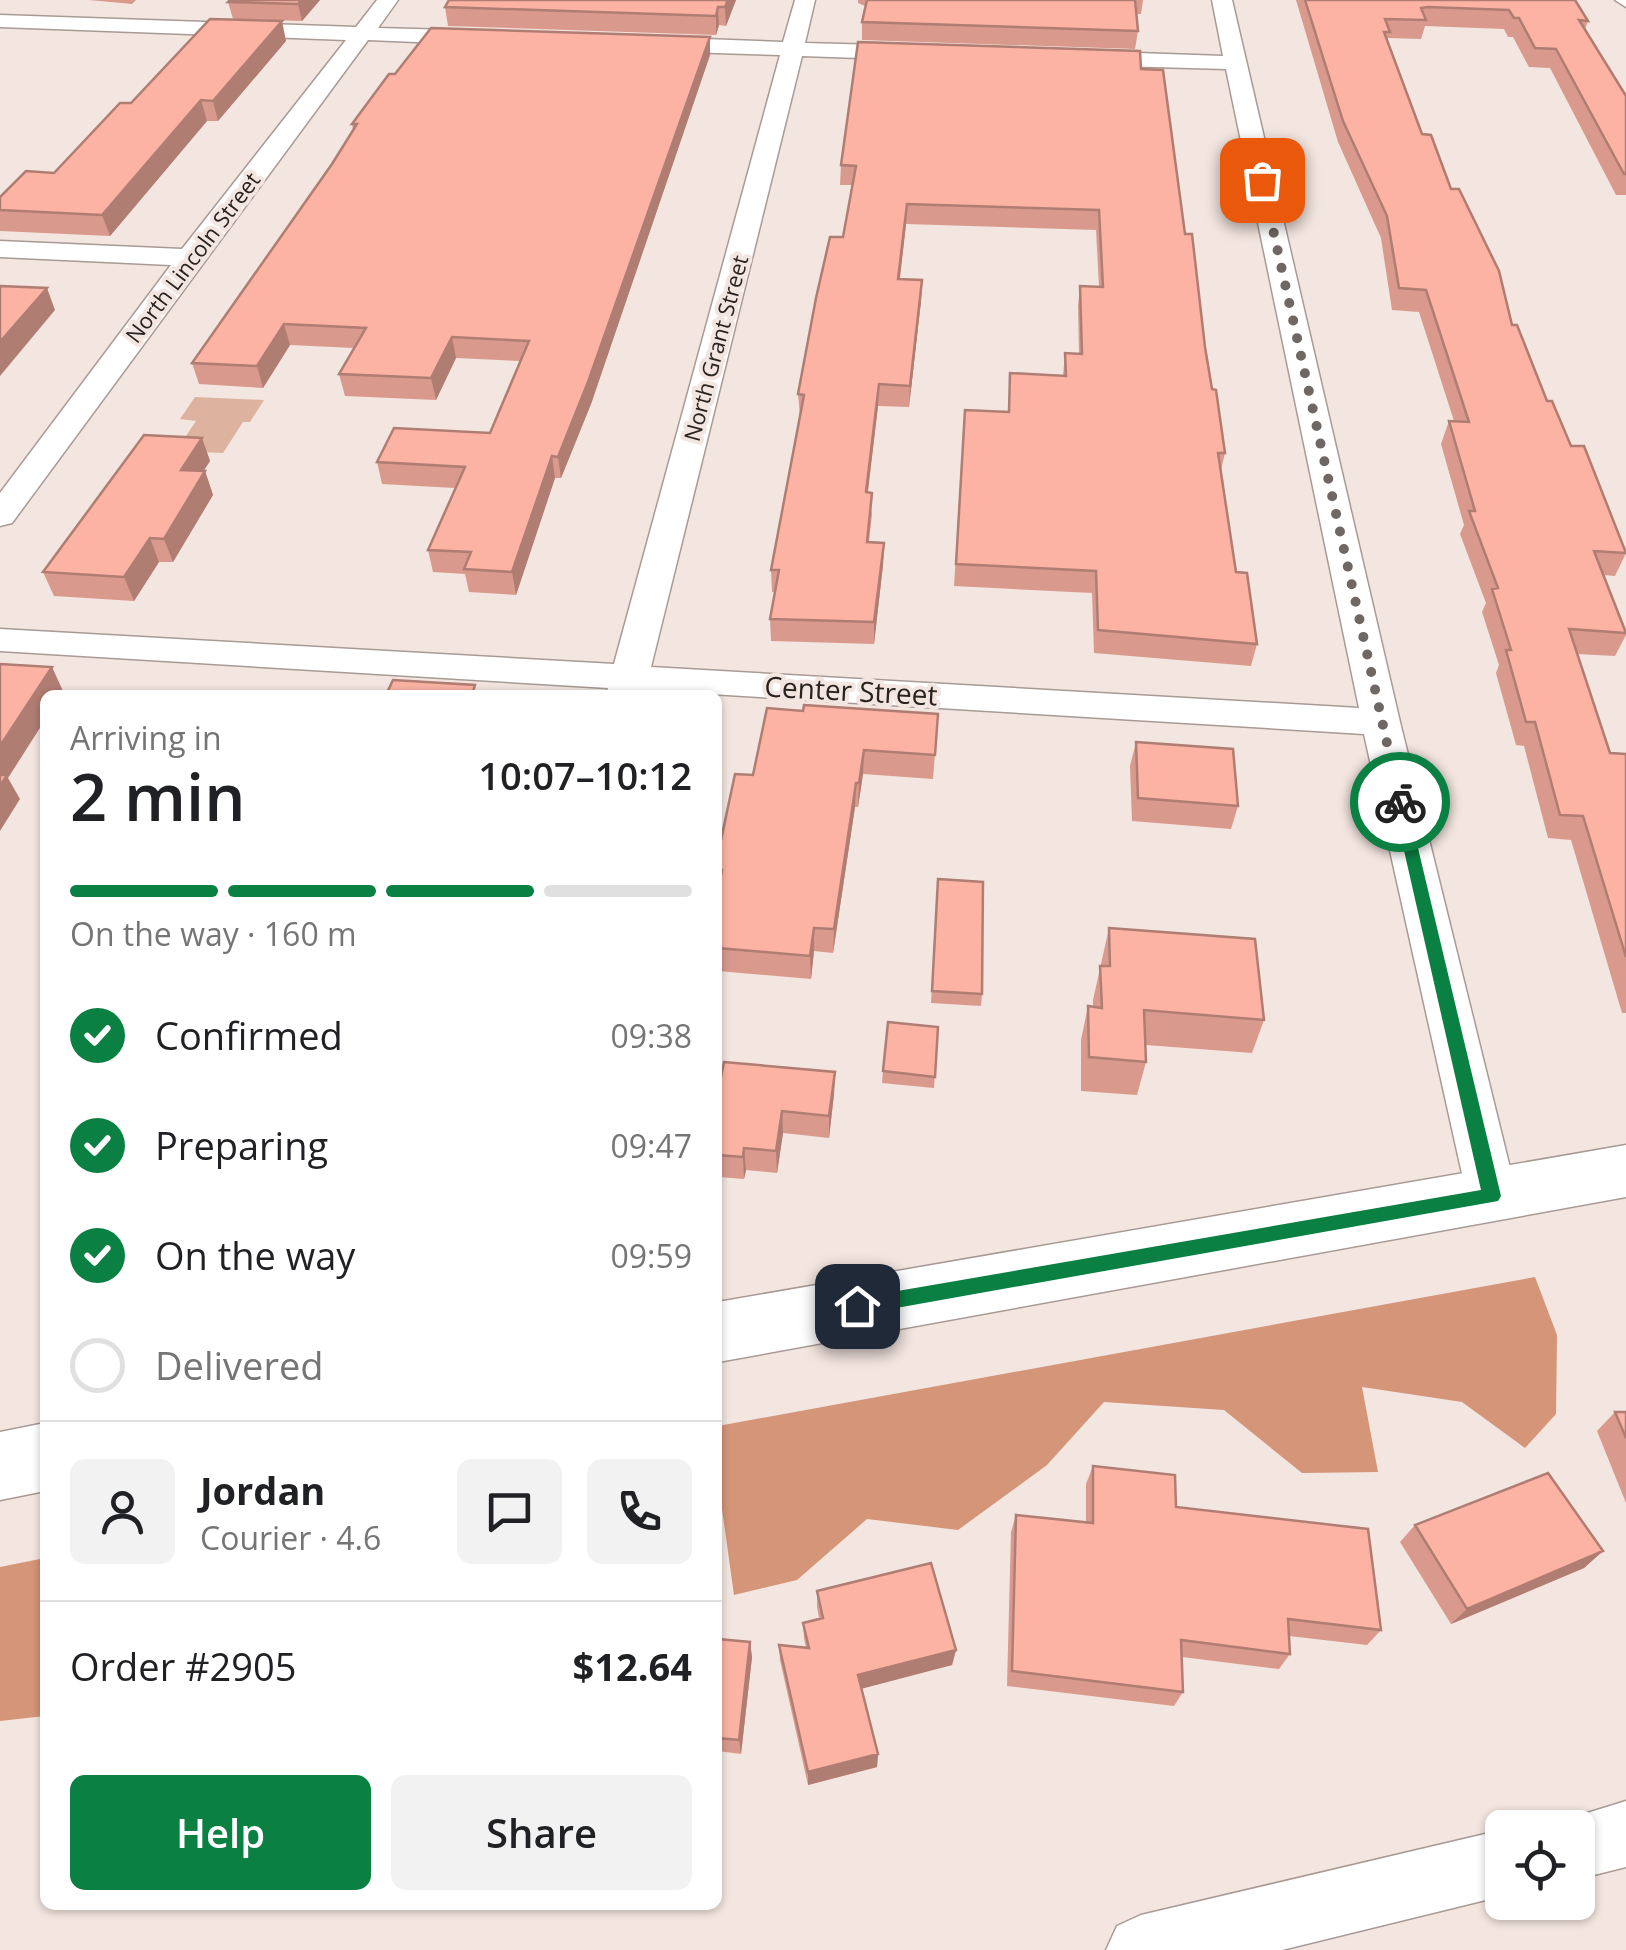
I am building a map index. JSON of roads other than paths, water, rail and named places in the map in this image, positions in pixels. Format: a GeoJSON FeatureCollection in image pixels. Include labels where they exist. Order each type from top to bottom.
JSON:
{"type":"FeatureCollection","features":[{"type":"Feature","properties":{"kind":"main road"},"geometry":{"type":"LineString","coordinates":[[722,1331],[1626,1171]]}},
{"type":"Feature","properties":{"kind":"main road"},"geometry":{"type":"LineString","coordinates":[[0,1466],[40,1458]]}},
{"type":"Feature","properties":{"kind":"street","name":"North Lincoln Street"},"geometry":{"type":"LineString","coordinates":[[0,516],[190,258],[388,0]]}},
{"type":"Feature","properties":{"kind":"street","name":"North Grant Street"},"geometry":{"type":"LineString","coordinates":[[627,686],[805,0]]}},
{"type":"Feature","properties":{"kind":"street"},"geometry":{"type":"LineString","coordinates":[[1222,0],[1336,525],[1492,1196]]}},
{"type":"Feature","properties":{"kind":"street"},"geometry":{"type":"LineString","coordinates":[[0,21],[508,38]]}},
{"type":"Feature","properties":{"kind":"street"},"geometry":{"type":"LineString","coordinates":[[624,43],[933,54]]}},
{"type":"Feature","properties":{"kind":"street"},"geometry":{"type":"LineString","coordinates":[[1066,58],[1236,64]]}},
{"type":"Feature","properties":{"kind":"street"},"geometry":{"type":"LineString","coordinates":[[0,250],[190,258]]}},
{"type":"Feature","properties":{"kind":"street","name":"Center Street"},"geometry":{"type":"LineString","coordinates":[[0,640],[711,690]]}},
{"type":"Feature","properties":{"kind":"street","name":"Center Street"},"geometry":{"type":"LineString","coordinates":[[722,691],[1381,722]]}},
{"type":"Feature","properties":{"kind":"street"},"geometry":{"type":"LineString","coordinates":[[1595,1842],[1626,1834]]}},
{"type":"Feature","properties":{"kind":"street"},"geometry":{"type":"LineString","coordinates":[[1141,1950],[1485,1868]]}}]}
